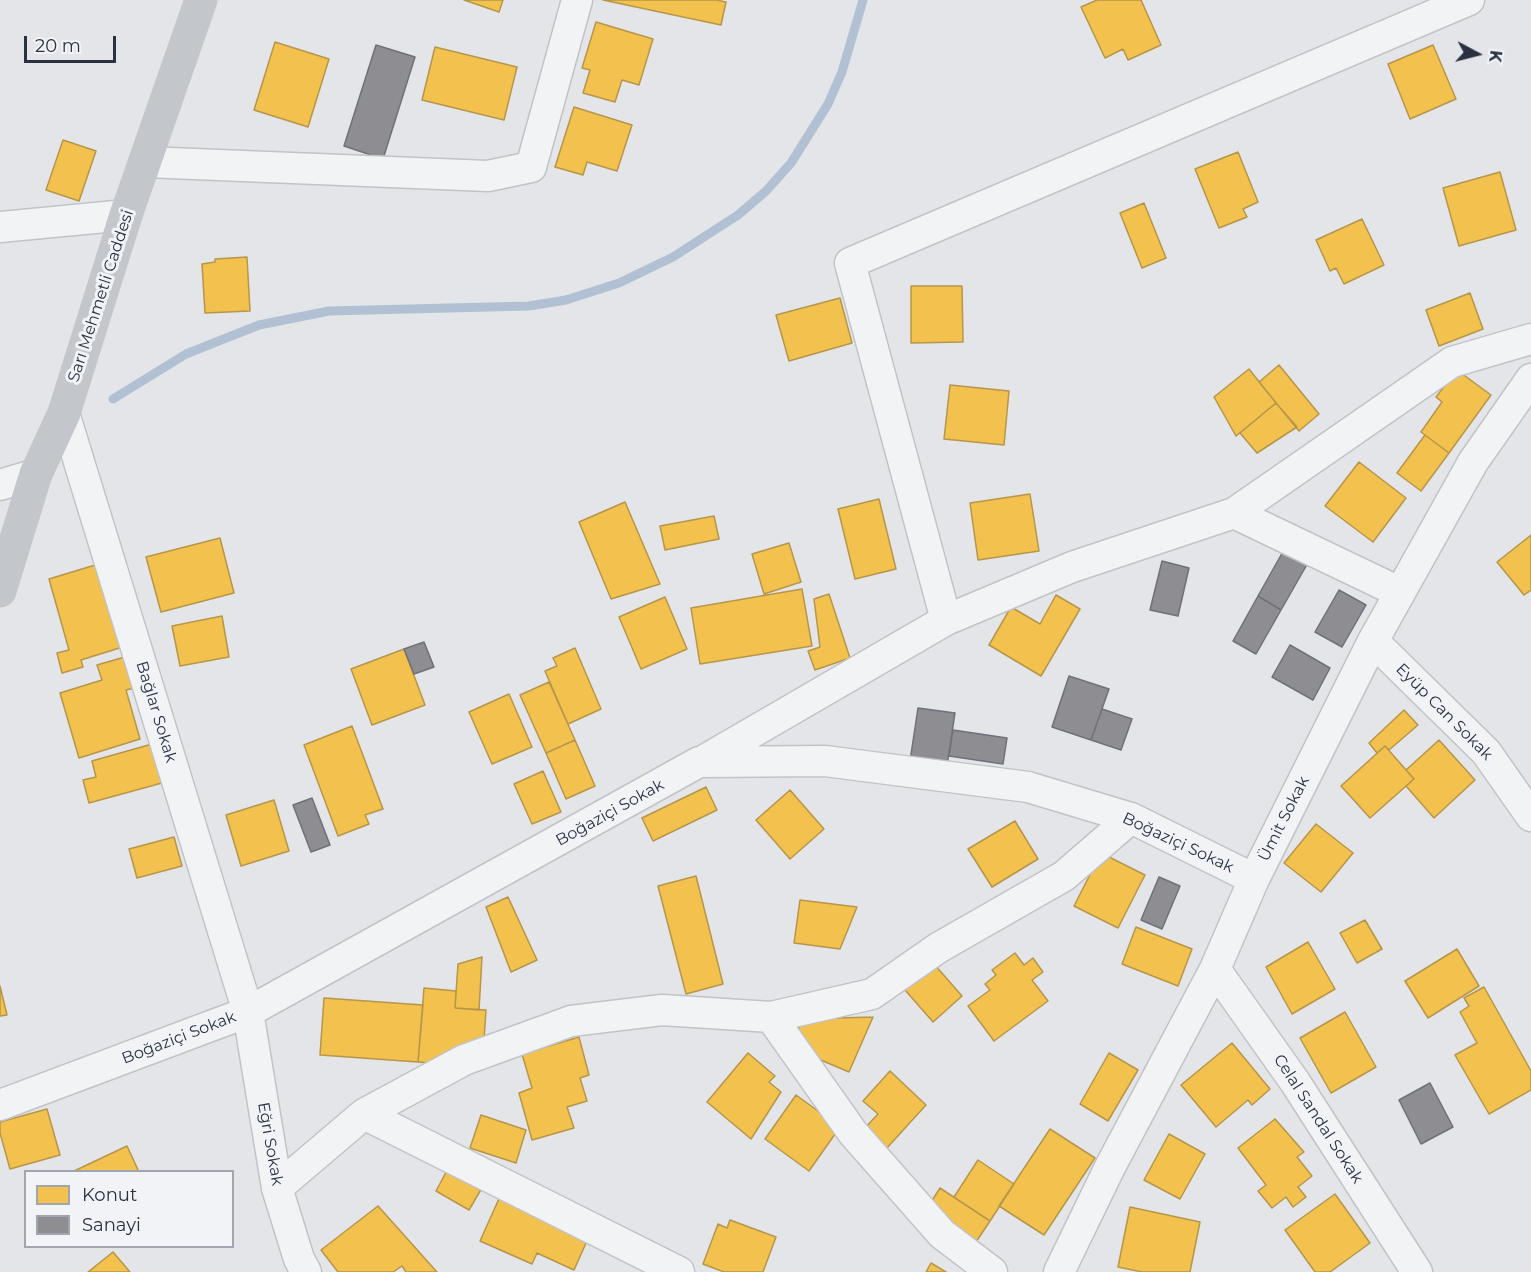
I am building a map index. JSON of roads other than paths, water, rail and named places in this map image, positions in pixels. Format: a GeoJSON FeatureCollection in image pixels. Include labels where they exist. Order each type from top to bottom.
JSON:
{"type":"FeatureCollection","features":[{"type":"Feature","properties":{"kind":"street","name":"Sarı Mehmetli Caddesi"},"geometry":{"type":"LineString","coordinates":[[0,591],[36,474],[64,412],[126,215],[201,0]]}},
{"type":"Feature","properties":{"kind":"street"},"geometry":{"type":"LineString","coordinates":[[145,162],[488,176],[531,167],[577,0]]}},
{"type":"Feature","properties":{"kind":"street"},"geometry":{"type":"LineString","coordinates":[[946,620],[850,263],[1469,0]]}},
{"type":"Feature","properties":{"kind":"street"},"geometry":{"type":"LineString","coordinates":[[0,226],[126,215]]}},
{"type":"Feature","properties":{"kind":"street"},"geometry":{"type":"LineString","coordinates":[[699,762],[946,620],[1072,567],[1234,513],[1452,362],[1531,339]]}},
{"type":"Feature","properties":{"kind":"street","name":"Ümit Sokak"},"geometry":{"type":"LineString","coordinates":[[1059,1272],[1110,1167],[1215,969],[1254,879],[1373,641],[1473,462],[1531,379]]}},
{"type":"Feature","properties":{"kind":"street","name":"Bağlar Sokak"},"geometry":{"type":"LineString","coordinates":[[64,412],[248,1012]]}},
{"type":"Feature","properties":{"kind":"street"},"geometry":{"type":"LineString","coordinates":[[0,485],[36,474]]}},
{"type":"Feature","properties":{"kind":"street"},"geometry":{"type":"LineString","coordinates":[[1234,513],[1400,592]]}},
{"type":"Feature","properties":{"kind":"street","name":"Eyüp Can Sokak"},"geometry":{"type":"LineString","coordinates":[[1373,641],[1486,752],[1531,816]]}},
{"type":"Feature","properties":{"kind":"street","name":"Boğaziçi Sokak"},"geometry":{"type":"LineString","coordinates":[[0,1106],[248,1012],[699,762],[825,760],[1028,787],[1131,818],[1254,879]]}},
{"type":"Feature","properties":{"kind":"street"},"geometry":{"type":"LineString","coordinates":[[277,1188],[364,1114],[464,1060],[571,1021],[662,1011],[771,1017],[872,994],[938,948],[1064,876],[1131,818]]}},
{"type":"Feature","properties":{"kind":"street","name":"Celal Sandal Sokak"},"geometry":{"type":"LineString","coordinates":[[1215,969],[1295,1082],[1417,1272]]}},
{"type":"Feature","properties":{"kind":"street","name":"Eğri Sokak"},"geometry":{"type":"LineString","coordinates":[[248,1012],[277,1188],[298,1268]]}},
{"type":"Feature","properties":{"kind":"street"},"geometry":{"type":"LineString","coordinates":[[771,1017],[853,1133],[942,1234],[992,1272]]}},
{"type":"Feature","properties":{"kind":"street"},"geometry":{"type":"LineString","coordinates":[[364,1114],[680,1272]]}},
{"type":"Feature","properties":{"kind":"waterway"},"geometry":{"type":"LineString","coordinates":[[113,399],[186,354],[259,325],[329,311],[529,306],[566,300],[619,283],[673,257],[738,215],[766,191],[791,163],[828,104],[842,72],[863,0]]}}]}
